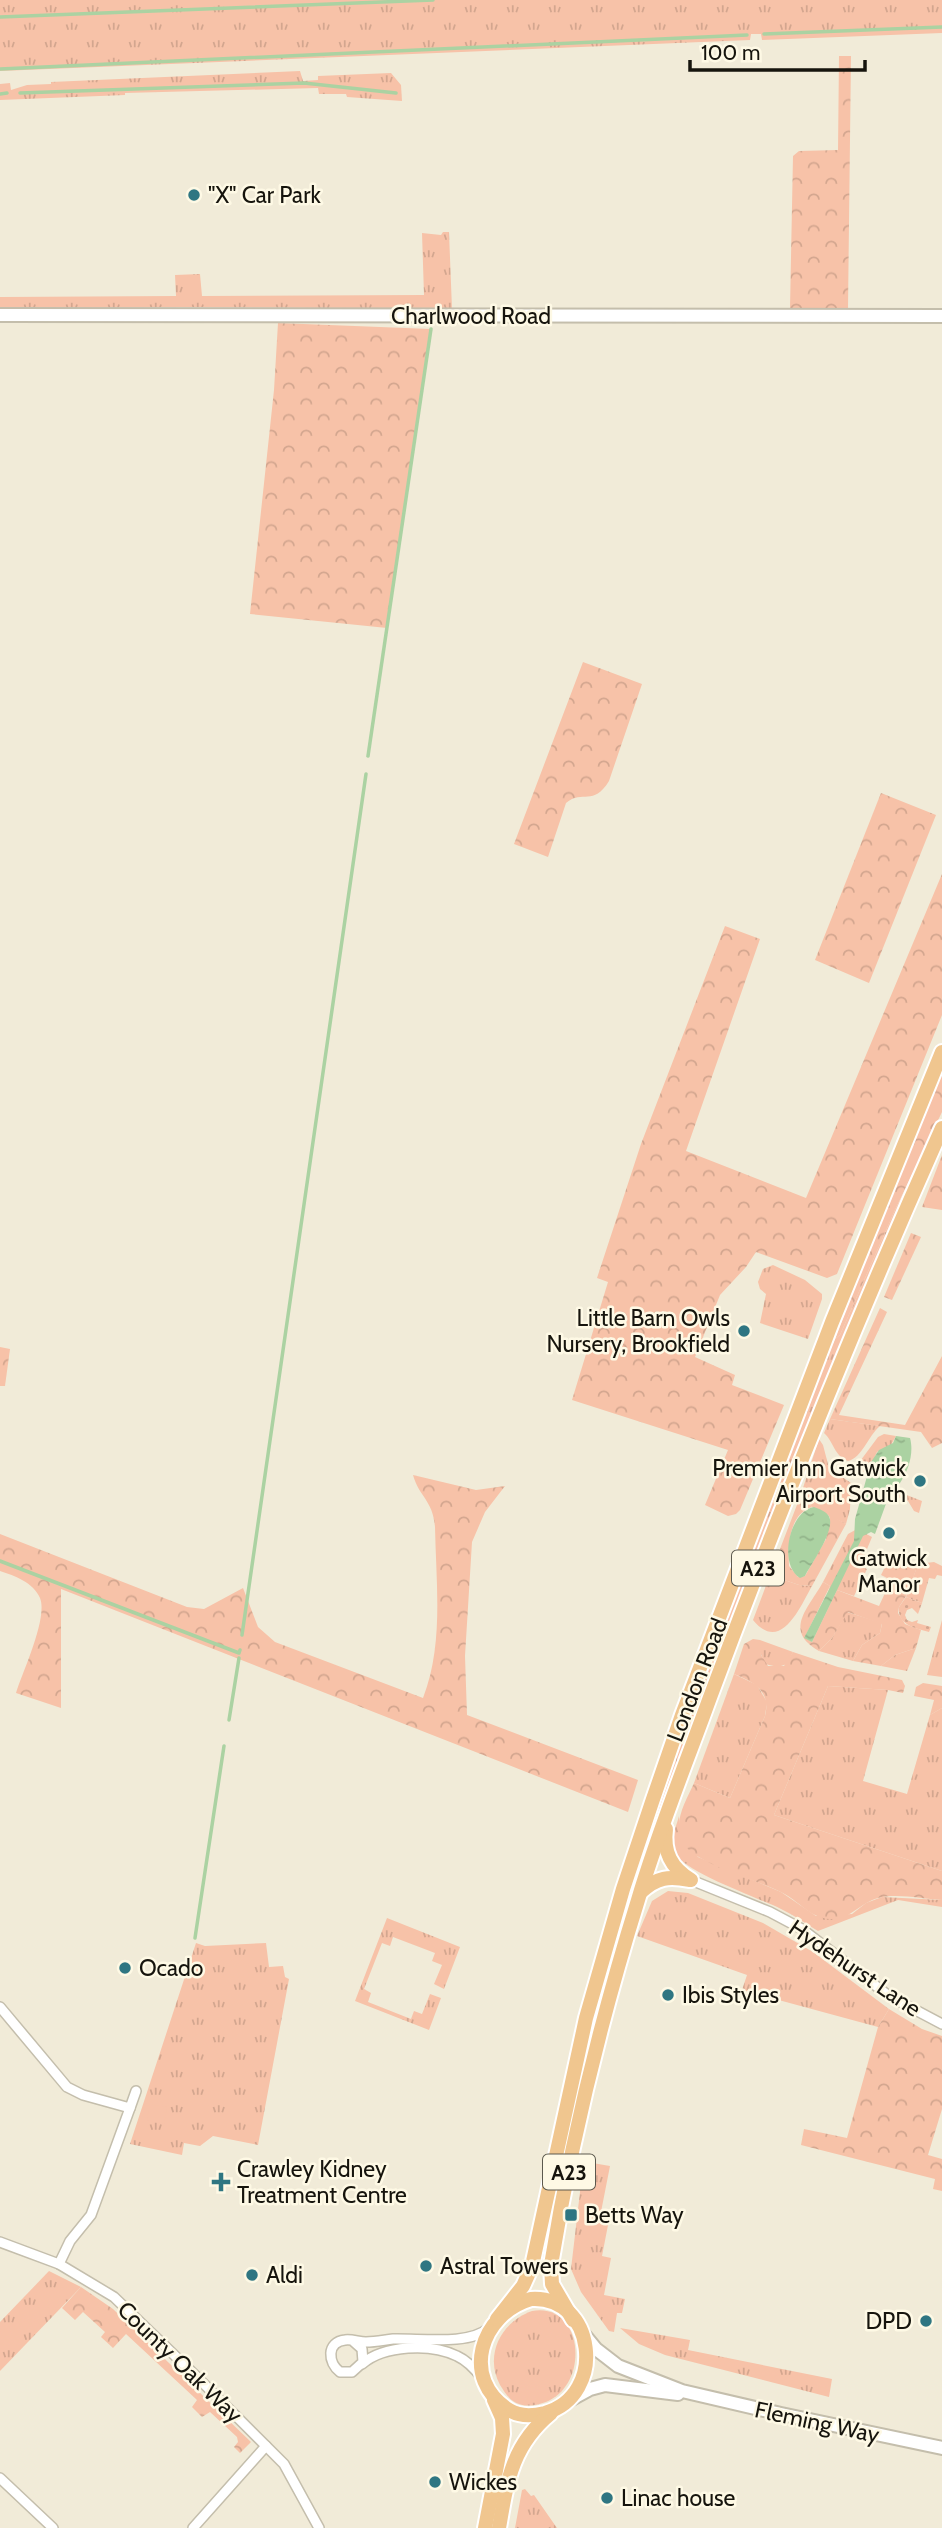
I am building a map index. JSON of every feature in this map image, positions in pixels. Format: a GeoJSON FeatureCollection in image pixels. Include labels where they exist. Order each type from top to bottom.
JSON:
{"type":"FeatureCollection","features":[{"type":"Feature","properties":{"kind":"main road","name":"London Road"},"geometry":{"type":"LineString","coordinates":[[497,2320],[523,2286],[532,2266],[586,2018],[623,1889],[677,1728],[832,1322],[942,1052]]}},
{"type":"Feature","properties":{"kind":"main road","name":"London Road"},"geometry":{"type":"LineString","coordinates":[[576,2324],[552,2284],[551,2265],[587,2086],[607,2005],[639,1897],[676,1790],[818,1415],[942,1128]]}},
{"type":"Feature","properties":{"kind":"main road"},"geometry":{"type":"LineString","coordinates":[[676,1790],[666,1829],[666,1847],[674,1867],[691,1880]]}},
{"type":"Feature","properties":{"kind":"main road"},"geometry":{"type":"LineString","coordinates":[[639,1897],[645,1889],[660,1879],[676,1877],[691,1880]]}},
{"type":"Feature","properties":{"kind":"main road"},"geometry":{"type":"LineString","coordinates":[[485,2528],[503,2434],[502,2418],[481,2364],[482,2351],[488,2333],[497,2320],[517,2304],[535,2299],[557,2304],[576,2324],[586,2345],[587,2367],[580,2385],[528,2436],[515,2458],[506,2486],[499,2528]]}},
{"type":"Feature","properties":{"kind":"main road"},"geometry":{"type":"LineString","coordinates":[[489,2388],[503,2406],[519,2415],[541,2414],[560,2406]]}},
{"type":"Feature","properties":{"kind":"street","name":"Charlwood Road"},"geometry":{"type":"LineString","coordinates":[[0,315],[942,316]]}},
{"type":"Feature","properties":{"kind":"street","name":"Hydehurst Lane"},"geometry":{"type":"LineString","coordinates":[[691,1880],[771,1912],[802,1928],[889,1996],[942,2024]]}},
{"type":"Feature","properties":{"kind":"street"},"geometry":{"type":"LineString","coordinates":[[0,2007],[67,2087],[78,2093],[130,2108]]}},
{"type":"Feature","properties":{"kind":"street"},"geometry":{"type":"LineString","coordinates":[[58,2264],[70,2241],[91,2215],[136,2091]]}},
{"type":"Feature","properties":{"kind":"street","name":"County Oak Way"},"geometry":{"type":"LineString","coordinates":[[0,2242],[58,2264],[114,2297],[288,2470],[319,2528]]}},
{"type":"Feature","properties":{"kind":"street"},"geometry":{"type":"LineString","coordinates":[[489,2388],[467,2362],[440,2351],[388,2351],[373,2356],[355,2371],[346,2373],[338,2371],[331,2362],[330,2354],[335,2344],[345,2340],[465,2338],[480,2334],[497,2320]]}},
{"type":"Feature","properties":{"kind":"street","name":"Fleming Way"},"geometry":{"type":"LineString","coordinates":[[576,2324],[596,2349],[618,2366],[692,2394]]}},
{"type":"Feature","properties":{"kind":"street"},"geometry":{"type":"LineString","coordinates":[[353,2341],[363,2351],[361,2366]]}},
{"type":"Feature","properties":{"kind":"street","name":"Fleming Way"},"geometry":{"type":"LineString","coordinates":[[560,2406],[590,2389],[605,2385],[692,2394],[942,2448]]}},
{"type":"Feature","properties":{"kind":"street"},"geometry":{"type":"LineString","coordinates":[[193,2528],[266,2446]]}},
{"type":"Feature","properties":{"kind":"street"},"geometry":{"type":"LineString","coordinates":[[0,2478],[53,2528]]}},
{"type":"Feature","properties":{"kind":"street"},"geometry":{"type":"LineString","coordinates":[[37,2528],[44,2520]]}},
{"type":"Feature","properties":{"kind":"green space"},"geometry":{"type":"Polygon","coordinates":[[[0,0],[942,0],[942,33],[762,40],[761,34],[751,34],[750,40],[0,71],[0,0]]]}},
{"type":"Feature","properties":{"kind":"green space"},"geometry":{"type":"Polygon","coordinates":[[[839,56],[851,56],[848,308],[790,308],[793,156],[799,151],[838,150],[839,56]]]}},
{"type":"Feature","properties":{"kind":"green space"},"geometry":{"type":"Polygon","coordinates":[[[300,71],[303,81],[318,80],[318,76],[391,73],[401,85],[402,101],[347,97],[346,94],[319,94],[318,88],[125,93],[0,100],[0,84],[10,83],[11,90],[51,82],[300,71]]]}},
{"type":"Feature","properties":{"kind":"green space"},"geometry":{"type":"Polygon","coordinates":[[[443,232],[449,232],[452,309],[0,309],[0,297],[176,296],[175,275],[200,274],[202,296],[424,295],[422,233],[441,235],[443,232]]]}},
{"type":"Feature","properties":{"kind":"green space"},"geometry":{"type":"Polygon","coordinates":[[[278,323],[431,329],[387,628],[250,614],[274,390],[278,323]]]}},
{"type":"Feature","properties":{"kind":"green space"},"geometry":{"type":"Polygon","coordinates":[[[583,662],[642,684],[609,781],[593,796],[578,797],[566,803],[548,857],[514,844],[583,662]]]}},
{"type":"Feature","properties":{"kind":"green space"},"geometry":{"type":"Polygon","coordinates":[[[881,793],[936,815],[869,983],[815,960],[881,793]]]}},
{"type":"Feature","properties":{"kind":"green space"},"geometry":{"type":"Polygon","coordinates":[[[942,874],[942,1015],[837,1274],[827,1278],[756,1252],[720,1295],[695,1357],[735,1375],[732,1385],[784,1405],[740,1510],[728,1516],[705,1505],[728,1450],[572,1400],[608,1282],[597,1278],[641,1144],[725,926],[760,939],[686,1151],[806,1198],[942,874]]]}},
{"type":"Feature","properties":{"kind":"green space"},"geometry":{"type":"Polygon","coordinates":[[[942,1074],[942,1112],[840,1335],[835,1339],[908,1148],[942,1074]]]}},
{"type":"Feature","properties":{"kind":"green space"},"geometry":{"type":"Polygon","coordinates":[[[930,1141],[801,1441],[688,1741],[608,1979],[604,1977],[646,1836],[688,1718],[823,1365],[835,1339],[840,1335],[895,1210],[930,1141]]]}},
{"type":"Feature","properties":{"kind":"green space"},"geometry":{"type":"Polygon","coordinates":[[[942,1155],[942,1210],[922,1207],[942,1155]]]}},
{"type":"Feature","properties":{"kind":"green space"},"geometry":{"type":"Polygon","coordinates":[[[911,1233],[921,1237],[892,1300],[884,1297],[911,1233]]]}},
{"type":"Feature","properties":{"kind":"green space"},"geometry":{"type":"Polygon","coordinates":[[[773,1265],[805,1280],[822,1294],[808,1339],[760,1323],[766,1294],[760,1289],[758,1282],[763,1269],[773,1265]]]}},
{"type":"Feature","properties":{"kind":"green space"},"geometry":{"type":"Polygon","coordinates":[[[880,1308],[887,1312],[839,1415],[905,1425],[942,1356],[942,1443],[932,1448],[921,1432],[830,1419],[880,1308]]]}},
{"type":"Feature","properties":{"kind":"green space"},"geometry":{"type":"Polygon","coordinates":[[[0,1347],[10,1349],[5,1386],[0,1386],[0,1347]]]}},
{"type":"Feature","properties":{"kind":"green space"},"geometry":{"type":"Polygon","coordinates":[[[830,1419],[880,1426],[857,1456],[848,1461],[840,1456],[824,1433],[830,1419]]]}},
{"type":"Feature","properties":{"kind":"green space"},"geometry":{"type":"Polygon","coordinates":[[[884,1434],[896,1436],[891,1445],[877,1452],[866,1477],[855,1468],[878,1437],[884,1434]]]}},
{"type":"Feature","properties":{"kind":"green space"},"geometry":{"type":"Polygon","coordinates":[[[819,1439],[829,1468],[851,1483],[850,1509],[846,1524],[812,1507],[800,1497],[819,1439]]]}},
{"type":"Feature","properties":{"kind":"green space"},"geometry":{"type":"Polygon","coordinates":[[[413,1475],[476,1490],[505,1486],[485,1512],[472,1542],[465,1656],[467,1715],[638,1780],[628,1812],[61,1589],[61,1708],[16,1693],[38,1631],[42,1607],[33,1588],[0,1571],[0,1534],[187,1607],[204,1609],[243,1588],[258,1627],[275,1642],[423,1698],[430,1677],[436,1635],[435,1527],[432,1511],[413,1475]]]}},
{"type":"Feature","properties":{"kind":"green space"},"geometry":{"type":"Polygon","coordinates":[[[902,1488],[905,1490],[904,1494],[922,1501],[919,1513],[914,1511],[908,1501],[895,1496],[902,1488]]]}},
{"type":"Feature","properties":{"kind":"green space"},"geometry":{"type":"Polygon","coordinates":[[[800,1497],[812,1507],[799,1516],[792,1531],[789,1566],[798,1577],[805,1576],[826,1539],[830,1518],[827,1513],[846,1524],[812,1586],[799,1585],[770,1575],[800,1497]]]}},
{"type":"Feature","properties":{"kind":"green space"},"geometry":{"type":"Polygon","coordinates":[[[857,1529],[872,1537],[860,1566],[867,1569],[854,1596],[837,1590],[812,1642],[830,1586],[823,1582],[848,1534],[857,1529]]]}},
{"type":"Feature","properties":{"kind":"green space"},"geometry":{"type":"Polygon","coordinates":[[[893,1554],[918,1564],[898,1613],[905,1624],[921,1630],[916,1648],[895,1655],[881,1666],[853,1661],[862,1645],[880,1633],[882,1624],[848,1612],[832,1638],[819,1651],[808,1643],[802,1635],[800,1627],[806,1610],[823,1582],[830,1586],[805,1637],[812,1642],[837,1590],[879,1606],[891,1580],[881,1575],[885,1567],[888,1568],[893,1554]]]}},
{"type":"Feature","properties":{"kind":"green space"},"geometry":{"type":"Polygon","coordinates":[[[934,1562],[942,1566],[942,1576],[929,1578],[922,1603],[906,1597],[918,1564],[934,1562]]]}},
{"type":"Feature","properties":{"kind":"green space"},"geometry":{"type":"Polygon","coordinates":[[[770,1575],[799,1585],[812,1586],[789,1624],[772,1632],[763,1629],[753,1620],[770,1575]]]}},
{"type":"Feature","properties":{"kind":"green space"},"geometry":{"type":"Polygon","coordinates":[[[906,1597],[922,1603],[918,1614],[912,1608],[907,1610],[907,1620],[918,1620],[917,1623],[931,1627],[929,1632],[908,1625],[901,1618],[899,1607],[906,1597]]]}},
{"type":"Feature","properties":{"kind":"green space"},"geometry":{"type":"Polygon","coordinates":[[[847,1612],[882,1623],[880,1633],[862,1645],[853,1661],[819,1651],[832,1638],[847,1612]]]}},
{"type":"Feature","properties":{"kind":"green space"},"geometry":{"type":"Polygon","coordinates":[[[942,1620],[942,1677],[927,1675],[942,1620]]]}},
{"type":"Feature","properties":{"kind":"green space"},"geometry":{"type":"Polygon","coordinates":[[[753,1639],[760,1640],[761,1655],[768,1666],[784,1666],[793,1652],[838,1667],[902,1680],[905,1686],[903,1693],[828,1686],[774,1815],[942,1871],[942,1900],[901,1896],[878,1898],[843,1917],[824,1918],[812,1914],[777,1890],[702,1859],[684,1844],[680,1836],[679,1821],[694,1783],[730,1798],[765,1716],[766,1700],[760,1689],[734,1674],[744,1644],[753,1639]]]}},
{"type":"Feature","properties":{"kind":"green space"},"geometry":{"type":"Polygon","coordinates":[[[760,1640],[793,1652],[787,1664],[778,1667],[765,1664],[759,1649],[760,1640]]]}},
{"type":"Feature","properties":{"kind":"green space"},"geometry":{"type":"Polygon","coordinates":[[[916,1648],[907,1671],[881,1666],[895,1655],[916,1648]]]}},
{"type":"Feature","properties":{"kind":"green space"},"geometry":{"type":"Polygon","coordinates":[[[734,1674],[757,1685],[767,1702],[765,1716],[730,1798],[694,1783],[734,1674]]]}},
{"type":"Feature","properties":{"kind":"green space"},"geometry":{"type":"Polygon","coordinates":[[[923,1683],[942,1686],[942,1708],[930,1715],[934,1700],[914,1696],[916,1687],[923,1683]]]}},
{"type":"Feature","properties":{"kind":"green space"},"geometry":{"type":"Polygon","coordinates":[[[828,1686],[888,1690],[863,1781],[907,1794],[930,1715],[942,1708],[942,1871],[774,1815],[828,1686]]]}},
{"type":"Feature","properties":{"kind":"green space"},"geometry":{"type":"Polygon","coordinates":[[[679,1816],[680,1831],[698,1857],[781,1892],[816,1916],[852,1914],[866,1903],[882,1897],[942,1900],[942,1907],[898,1900],[818,1931],[786,1911],[707,1876],[681,1860],[675,1853],[673,1844],[679,1816]]]}},
{"type":"Feature","properties":{"kind":"green space"},"geometry":{"type":"Polygon","coordinates":[[[668,1891],[688,1893],[763,1923],[813,1952],[889,2009],[878,2027],[742,1990],[747,1975],[637,1936],[652,1901],[668,1891]]]}},
{"type":"Feature","properties":{"kind":"green space"},"geometry":{"type":"Polygon","coordinates":[[[387,1918],[460,1947],[444,1989],[434,1984],[442,1965],[432,1961],[435,1953],[393,1937],[390,1946],[382,1943],[364,1989],[371,1993],[368,2002],[411,2019],[414,2011],[422,2014],[430,1994],[441,1998],[429,2030],[355,2001],[387,1918]]]}},
{"type":"Feature","properties":{"kind":"green space"},"geometry":{"type":"Polygon","coordinates":[[[196,1943],[205,1946],[266,1943],[269,1967],[283,1966],[285,1977],[289,1979],[258,2145],[213,2136],[200,2146],[184,2143],[182,2155],[130,2144],[196,1943]]]}},
{"type":"Feature","properties":{"kind":"green space"},"geometry":{"type":"Polygon","coordinates":[[[889,2009],[922,2029],[942,2036],[942,2109],[928,2155],[942,2159],[942,2191],[933,2189],[935,2179],[801,2145],[804,2129],[847,2138],[878,2027],[889,2009]]]}},
{"type":"Feature","properties":{"kind":"green space"},"geometry":{"type":"Polygon","coordinates":[[[150,2104],[167,2107],[164,2124],[147,2120],[150,2104]]]}},
{"type":"Feature","properties":{"kind":"green space"},"geometry":{"type":"Polygon","coordinates":[[[581,2161],[610,2166],[600,2217],[609,2220],[602,2256],[611,2258],[604,2295],[625,2299],[622,2313],[617,2313],[614,2332],[609,2331],[581,2292],[571,2269],[581,2161]]]}},
{"type":"Feature","properties":{"kind":"green space"},"geometry":{"type":"Polygon","coordinates":[[[49,2271],[81,2287],[0,2371],[0,2322],[49,2271]]]}},
{"type":"Feature","properties":{"kind":"green space"},"geometry":{"type":"Polygon","coordinates":[[[81,2287],[113,2309],[251,2442],[240,2453],[234,2447],[238,2442],[237,2437],[210,2412],[202,2417],[192,2407],[197,2400],[126,2334],[113,2348],[101,2337],[105,2332],[83,2312],[75,2320],[62,2308],[81,2287]]]}},
{"type":"Feature","properties":{"kind":"green space"},"geometry":{"type":"Polygon","coordinates":[[[532,2311],[549,2312],[562,2319],[571,2331],[575,2346],[575,2363],[570,2379],[560,2393],[546,2402],[526,2405],[516,2403],[506,2394],[500,2385],[494,2362],[498,2341],[504,2331],[521,2316],[532,2311]]]}},
{"type":"Feature","properties":{"kind":"green space"},"geometry":{"type":"Polygon","coordinates":[[[620,2328],[690,2340],[688,2350],[832,2379],[829,2397],[665,2355],[639,2344],[620,2328]]]}},
{"type":"Feature","properties":{"kind":"green space"},"geometry":{"type":"Polygon","coordinates":[[[525,2489],[531,2496],[534,2495],[557,2528],[515,2528],[522,2490],[525,2489]]]}},
{"type":"Feature","properties":{"kind":"water"},"geometry":{"type":"Polygon","coordinates":[[[896,1436],[910,1438],[911,1455],[906,1472],[900,1483],[886,1497],[875,1534],[871,1532],[863,1536],[812,1642],[804,1638],[854,1541],[855,1519],[871,1462],[879,1450],[893,1443],[896,1436]]]}},
{"type":"Feature","properties":{"kind":"water"},"geometry":{"type":"Polygon","coordinates":[[[814,1507],[828,1515],[829,1528],[805,1576],[800,1578],[789,1562],[789,1539],[798,1518],[814,1507]]]}},
{"type":"Feature","properties":{"kind":"waterway"},"geometry":{"type":"LineString","coordinates":[[0,17],[433,0]]}},
{"type":"Feature","properties":{"kind":"waterway"},"geometry":{"type":"LineString","coordinates":[[764,34],[942,27]]}},
{"type":"Feature","properties":{"kind":"waterway"},"geometry":{"type":"LineString","coordinates":[[0,69],[747,35]]}},
{"type":"Feature","properties":{"kind":"waterway"},"geometry":{"type":"LineString","coordinates":[[20,93],[304,83],[396,93]]}},
{"type":"Feature","properties":{"kind":"waterway"},"geometry":{"type":"LineString","coordinates":[[0,94],[7,93]]}},
{"type":"Feature","properties":{"kind":"waterway"},"geometry":{"type":"LineString","coordinates":[[368,756],[431,329]]}},
{"type":"Feature","properties":{"kind":"waterway"},"geometry":{"type":"LineString","coordinates":[[242,1635],[366,774]]}},
{"type":"Feature","properties":{"kind":"waterway"},"geometry":{"type":"LineString","coordinates":[[0,1561],[239,1653],[240,1650]]}},
{"type":"Feature","properties":{"kind":"waterway"},"geometry":{"type":"LineString","coordinates":[[229,1720],[239,1658]]}},
{"type":"Feature","properties":{"kind":"waterway"},"geometry":{"type":"LineString","coordinates":[[195,1938],[224,1746]]}},
{"type":"Feature","properties":{"kind":"place","name":"\"X\" Car Park"},"geometry":{"type":"Point","coordinates":[194,195]}},
{"type":"Feature","properties":{"kind":"place","name":"Little Barn Owls Nursery, Brookfield"},"geometry":{"type":"Point","coordinates":[744,1331]}},
{"type":"Feature","properties":{"kind":"place","name":"Premier Inn Gatwick Airport South"},"geometry":{"type":"Point","coordinates":[920,1481]}},
{"type":"Feature","properties":{"kind":"place","name":"Gatwick Manor"},"geometry":{"type":"Point","coordinates":[889,1533]}},
{"type":"Feature","properties":{"kind":"place","name":"Ocado"},"geometry":{"type":"Point","coordinates":[125,1968]}},
{"type":"Feature","properties":{"kind":"place","name":"Ibis Styles"},"geometry":{"type":"Point","coordinates":[668,1995]}},
{"type":"Feature","properties":{"kind":"place","name":"Crawley Kidney Treatment Centre"},"geometry":{"type":"Point","coordinates":[221,2182]}},
{"type":"Feature","properties":{"kind":"place","name":"Betts Way"},"geometry":{"type":"Point","coordinates":[571,2215]}},
{"type":"Feature","properties":{"kind":"place","name":"Astral Towers"},"geometry":{"type":"Point","coordinates":[426,2266]}},
{"type":"Feature","properties":{"kind":"place","name":"Aldi"},"geometry":{"type":"Point","coordinates":[252,2275]}},
{"type":"Feature","properties":{"kind":"place","name":"DPD"},"geometry":{"type":"Point","coordinates":[926,2321]}},
{"type":"Feature","properties":{"kind":"place","name":"Wickes"},"geometry":{"type":"Point","coordinates":[435,2482]}},
{"type":"Feature","properties":{"kind":"place","name":"Linac house"},"geometry":{"type":"Point","coordinates":[607,2498]}}]}
